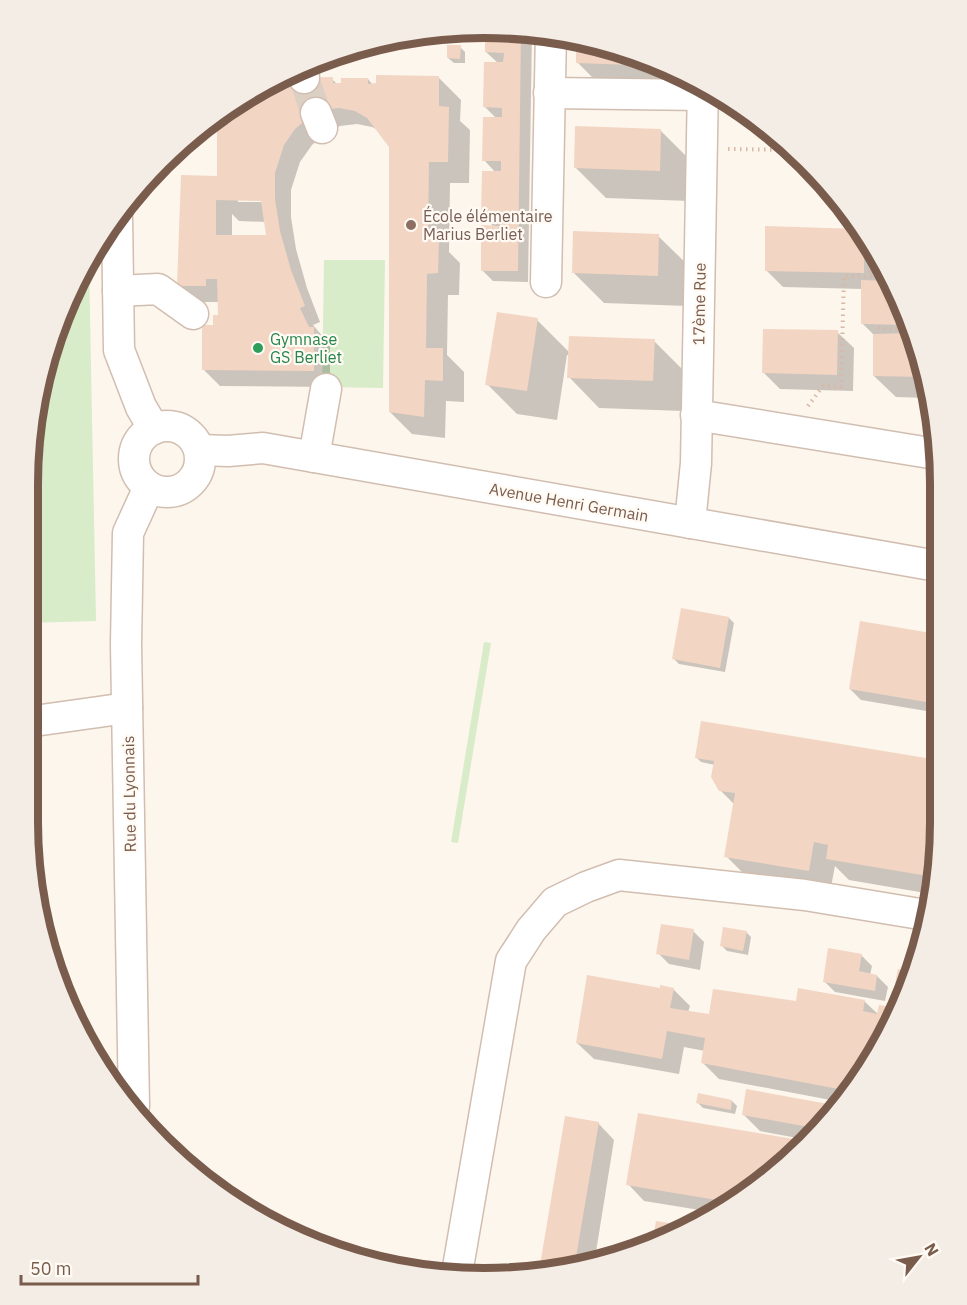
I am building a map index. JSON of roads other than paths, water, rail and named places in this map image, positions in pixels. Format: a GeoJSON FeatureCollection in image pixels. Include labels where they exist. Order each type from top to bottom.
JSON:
{"type":"FeatureCollection","features":[{"type":"Feature","properties":{"kind":"street"},"geometry":{"type":"LineString","coordinates":[[546,282],[551,42]]}},
{"type":"Feature","properties":{"kind":"street"},"geometry":{"type":"LineString","coordinates":[[549,93],[692,89]]}},
{"type":"Feature","properties":{"kind":"street","name":"17ème Rue"},"geometry":{"type":"LineString","coordinates":[[690,523],[696,463],[703,95]]}},
{"type":"Feature","properties":{"kind":"street"},"geometry":{"type":"LineString","coordinates":[[117,230],[119,350],[141,407],[154,429]]}},
{"type":"Feature","properties":{"kind":"street"},"geometry":{"type":"LineString","coordinates":[[118,291],[158,289],[193,314]]}},
{"type":"Feature","properties":{"kind":"street"},"geometry":{"type":"LineString","coordinates":[[314,457],[326,389]]}},
{"type":"Feature","properties":{"kind":"street"},"geometry":{"type":"LineString","coordinates":[[696,415],[929,453]]}},
{"type":"Feature","properties":{"kind":"street"},"geometry":{"type":"LineString","coordinates":[[168,426],[182,429],[193,438],[200,450],[199,470],[188,486],[178,490],[159,491],[150,487],[138,474],[134,456],[140,440],[154,429],[168,426]]}},
{"type":"Feature","properties":{"kind":"street","name":"Avenue Henri Germain"},"geometry":{"type":"LineString","coordinates":[[200,450],[228,451],[263,448],[930,565]]}},
{"type":"Feature","properties":{"kind":"street","name":"Rue du Lyonnais"},"geometry":{"type":"LineString","coordinates":[[134,1098],[127,708],[128,533],[150,487]]}},
{"type":"Feature","properties":{"kind":"street"},"geometry":{"type":"LineString","coordinates":[[38,720],[127,708]]}},
{"type":"Feature","properties":{"kind":"street"},"geometry":{"type":"LineString","coordinates":[[458,1267],[511,961],[531,930],[555,902],[619,875],[805,895],[920,914]]}},
{"type":"Feature","properties":{"kind":"tunnel"},"geometry":{"type":"LineString","coordinates":[[304,78],[316,113]]}},
{"type":"Feature","properties":{"kind":"place","name":"École élémentaire Marius Berliet"},"geometry":{"type":"Point","coordinates":[411,225]}},
{"type":"Feature","properties":{"kind":"place","name":"Gymnase GS Berliet"},"geometry":{"type":"Point","coordinates":[258,348]}}]}
